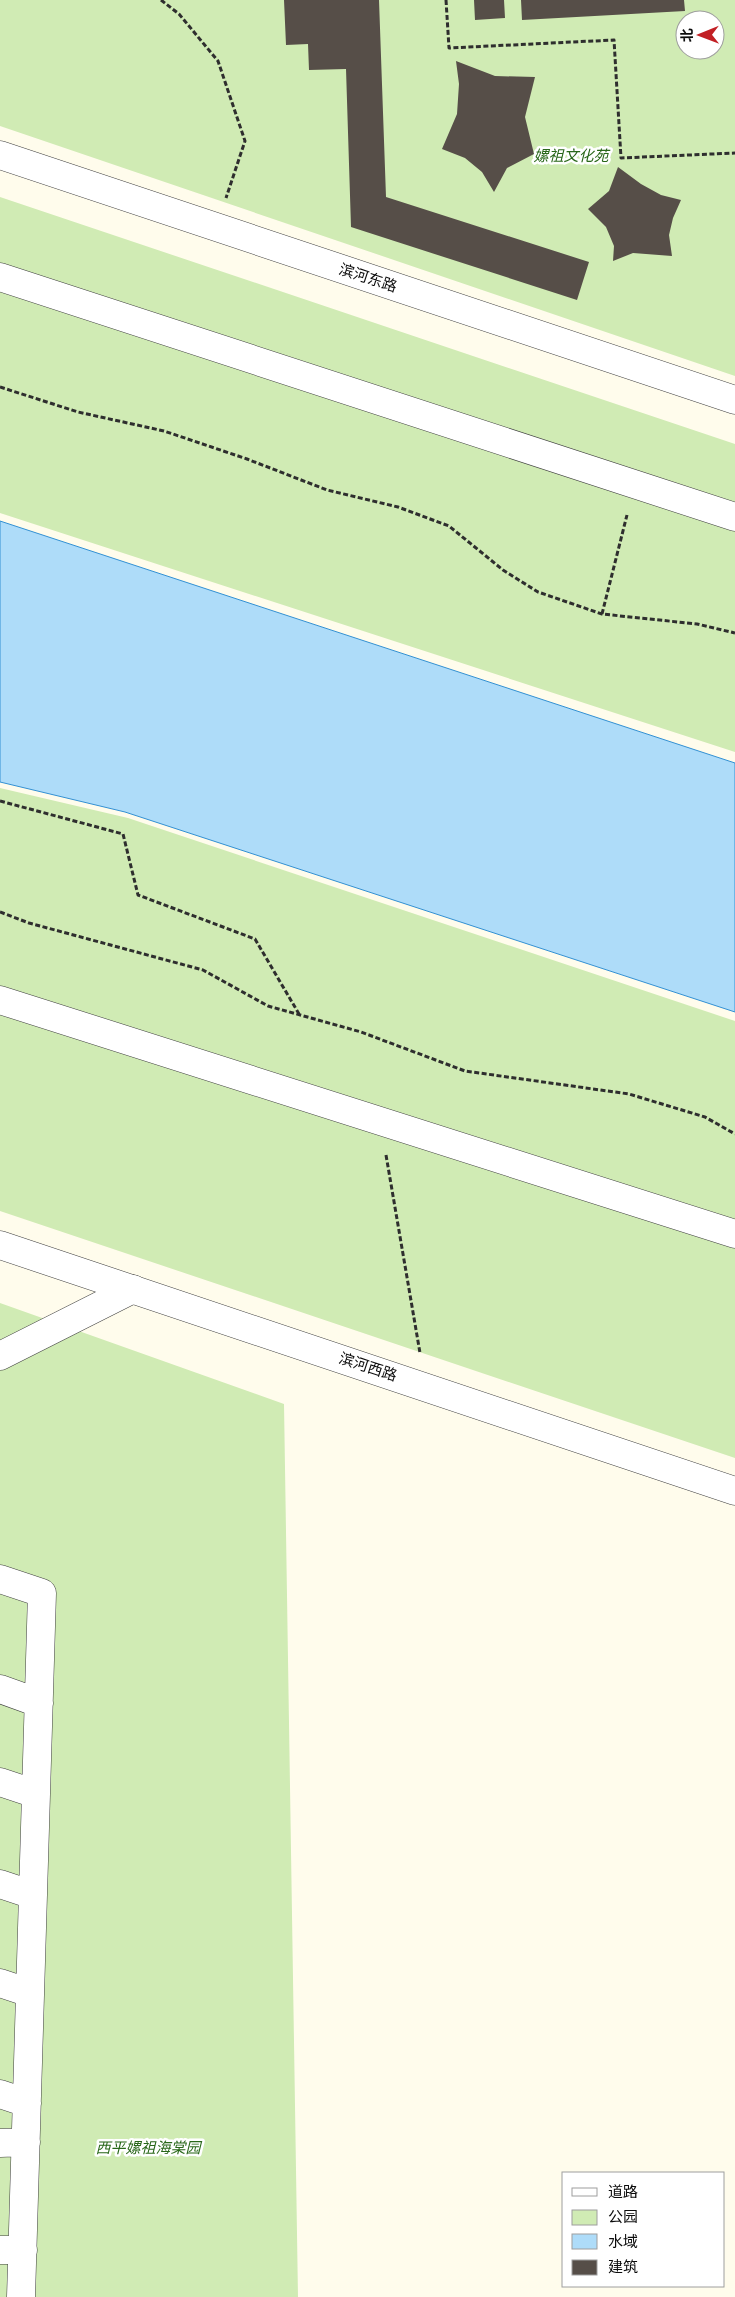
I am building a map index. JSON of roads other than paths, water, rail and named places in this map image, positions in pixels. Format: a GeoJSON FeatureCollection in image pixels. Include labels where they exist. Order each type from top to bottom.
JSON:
{"type":"FeatureCollection","features":[{"type":"Feature","properties":{"kind":"street","name":"滨河东路"},"geometry":{"type":"LineString","coordinates":[[0,155],[735,400]]}},
{"type":"Feature","properties":{"kind":"street"},"geometry":{"type":"LineString","coordinates":[[0,277],[735,517]]}},
{"type":"Feature","properties":{"kind":"street"},"geometry":{"type":"LineString","coordinates":[[0,1000],[735,1234]]}},
{"type":"Feature","properties":{"kind":"street","name":"滨河西路"},"geometry":{"type":"LineString","coordinates":[[0,1245],[735,1491]]}},
{"type":"Feature","properties":{"kind":"street"},"geometry":{"type":"LineString","coordinates":[[0,1356],[133,1289]]}},
{"type":"Feature","properties":{"kind":"street"},"geometry":{"type":"LineString","coordinates":[[0,1579],[42,1593],[27,2103],[13,2142],[11,2250],[22,2297]]}},
{"type":"Feature","properties":{"kind":"street"},"geometry":{"type":"LineString","coordinates":[[0,1689],[39,1703]]}},
{"type":"Feature","properties":{"kind":"street"},"geometry":{"type":"LineString","coordinates":[[0,1782],[36,1794]]}},
{"type":"Feature","properties":{"kind":"street"},"geometry":{"type":"LineString","coordinates":[[0,1884],[33,1895]]}},
{"type":"Feature","properties":{"kind":"street"},"geometry":{"type":"LineString","coordinates":[[0,1983],[30,1993]]}},
{"type":"Feature","properties":{"kind":"street"},"geometry":{"type":"LineString","coordinates":[[0,2094],[27,2103]]}},
{"type":"Feature","properties":{"kind":"water"},"geometry":{"type":"Polygon","coordinates":[[[0,521],[735,763],[735,1012],[125,812],[0,782],[0,521]]]}},
{"type":"Feature","properties":{"kind":"park label","name":"嫘祖文化苑"},"geometry":{"type":"Point","coordinates":[571,156]}},
{"type":"Feature","properties":{"kind":"park label","name":"西平嫘祖海棠园"},"geometry":{"type":"Point","coordinates":[148,2148]}}]}
